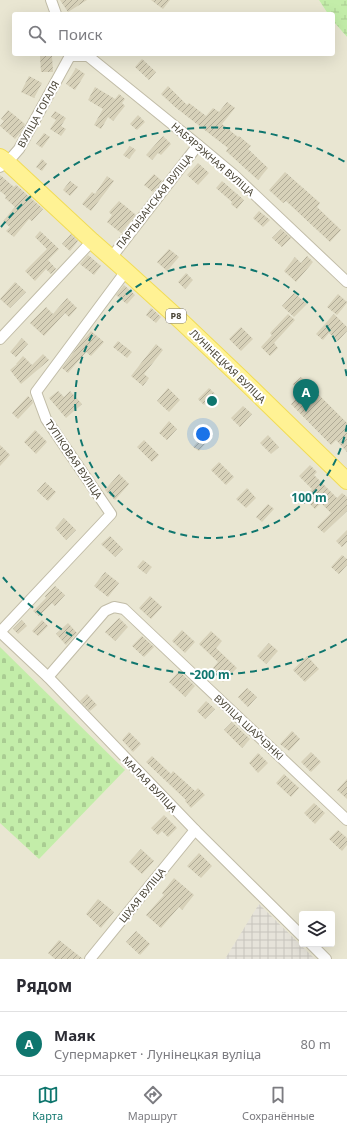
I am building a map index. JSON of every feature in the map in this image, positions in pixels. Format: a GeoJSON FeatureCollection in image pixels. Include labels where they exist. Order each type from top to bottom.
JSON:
{"type":"FeatureCollection","features":[{"type":"Feature","properties":{"kind":"main road","name":"ЛУНІНЕЦКАЯ ВУЛІЦА"},"geometry":{"type":"LineString","coordinates":[[2,162],[126,270],[347,480]]}},
{"type":"Feature","properties":{"kind":"street"},"geometry":{"type":"LineString","coordinates":[[51,0],[55,12]]}},
{"type":"Feature","properties":{"kind":"street","name":"ВУЛІЦА ГОГАЛЯ"},"geometry":{"type":"LineString","coordinates":[[2,162],[19,149],[69,56]]}},
{"type":"Feature","properties":{"kind":"street","name":"НАБЯРЭЖНАЯ ВУЛІЦА"},"geometry":{"type":"LineString","coordinates":[[88,56],[233,174],[347,282]]}},
{"type":"Feature","properties":{"kind":"street","name":"ПАРТЫЗАНСКАЯ ВУЛІЦА"},"geometry":{"type":"LineString","coordinates":[[111,258],[198,144]]}},
{"type":"Feature","properties":{"kind":"street"},"geometry":{"type":"LineString","coordinates":[[0,339],[92,241]]}},
{"type":"Feature","properties":{"kind":"street","name":"ТУПІКОВАЯ ВУЛІЦА"},"geometry":{"type":"LineString","coordinates":[[0,632],[111,514],[46,419],[36,392],[126,270]]}},
{"type":"Feature","properties":{"kind":"street","name":"ВУЛІЦА ШАЎЧЭНКІ"},"geometry":{"type":"LineString","coordinates":[[48,677],[105,611],[114,607],[124,609],[347,820]]}},
{"type":"Feature","properties":{"kind":"street","name":"МАЛАЯ ВУЛІЦА"},"geometry":{"type":"LineString","coordinates":[[0,632],[48,677],[195,830],[299,933]]}},
{"type":"Feature","properties":{"kind":"street","name":"ЦІХАЯ ВУЛІЦА"},"geometry":{"type":"LineString","coordinates":[[90,959],[195,830]]}},
{"type":"Feature","properties":{"kind":"street"},"geometry":{"type":"LineString","coordinates":[[314,947],[326,959]]}},
{"type":"Feature","properties":{"kind":"shaded area"},"geometry":{"type":"Polygon","coordinates":[[[0,0],[319,0],[327,12],[12,12],[12,56],[335,56],[335,23],[347,37],[347,959],[0,959],[0,0]]]}},
{"type":"Feature","properties":{"kind":"shaded area"},"geometry":{"type":"Polygon","coordinates":[[[259,904],[299,943],[299,947],[303,947],[315,959],[225,959],[259,904]]]}},
{"type":"Feature","properties":{"kind":"green space"},"geometry":{"type":"Polygon","coordinates":[[[319,0],[347,0],[347,37],[335,23],[335,12],[327,12],[319,0]]]}},
{"type":"Feature","properties":{"kind":"green space"},"geometry":{"type":"Polygon","coordinates":[[[0,647],[125,770],[39,859],[0,823],[0,647]]]}},
{"type":"Feature","properties":{"kind":"building"},"geometry":{"type":"Polygon","coordinates":[[[60,0],[87,0],[68,12],[60,0]]]}},
{"type":"Feature","properties":{"kind":"building"},"geometry":{"type":"Polygon","coordinates":[[[151,0],[170,0],[163,9],[151,0]]]}},
{"type":"Feature","properties":{"kind":"building"},"geometry":{"type":"Polygon","coordinates":[[[40,56],[52,56],[53,72],[41,72],[40,56]]]}},
{"type":"Feature","properties":{"kind":"building"},"geometry":{"type":"Polygon","coordinates":[[[142,59],[156,72],[149,80],[135,67],[142,59]]]}},
{"type":"Feature","properties":{"kind":"building"},"geometry":{"type":"Polygon","coordinates":[[[76,68],[85,74],[75,90],[66,84],[76,68]]]}},
{"type":"Feature","properties":{"kind":"building"},"geometry":{"type":"Polygon","coordinates":[[[29,76],[42,83],[34,98],[21,92],[29,76]]]}},
{"type":"Feature","properties":{"kind":"building"},"geometry":{"type":"Polygon","coordinates":[[[168,86],[187,105],[189,103],[206,116],[213,108],[219,112],[227,102],[235,108],[222,124],[251,146],[248,149],[268,168],[258,180],[226,151],[228,148],[175,107],[161,94],[168,86]]]}},
{"type":"Feature","properties":{"kind":"building"},"geometry":{"type":"Polygon","coordinates":[[[95,87],[115,99],[119,94],[125,99],[122,103],[125,106],[113,121],[108,117],[101,129],[94,125],[103,109],[88,100],[95,87]]]}},
{"type":"Feature","properties":{"kind":"building"},"geometry":{"type":"Polygon","coordinates":[[[8,110],[25,124],[15,139],[0,126],[4,121],[1,119],[8,110]]]}},
{"type":"Feature","properties":{"kind":"building"},"geometry":{"type":"Polygon","coordinates":[[[55,111],[66,118],[61,126],[66,129],[61,136],[50,129],[56,120],[51,117],[55,111]]]}},
{"type":"Feature","properties":{"kind":"building"},"geometry":{"type":"Polygon","coordinates":[[[138,115],[145,122],[137,130],[130,124],[138,115]]]}},
{"type":"Feature","properties":{"kind":"building"},"geometry":{"type":"Polygon","coordinates":[[[44,133],[50,137],[42,148],[36,144],[44,133]]]}},
{"type":"Feature","properties":{"kind":"building"},"geometry":{"type":"Polygon","coordinates":[[[163,136],[171,144],[161,155],[158,153],[152,160],[146,155],[163,136]]]}},
{"type":"Feature","properties":{"kind":"building"},"geometry":{"type":"Polygon","coordinates":[[[130,146],[136,150],[129,159],[123,155],[130,146]]]}},
{"type":"Feature","properties":{"kind":"building"},"geometry":{"type":"Polygon","coordinates":[[[42,159],[47,164],[42,171],[36,167],[42,159]]]}},
{"type":"Feature","properties":{"kind":"building"},"geometry":{"type":"Polygon","coordinates":[[[198,163],[209,173],[198,185],[187,175],[198,163]]]}},
{"type":"Feature","properties":{"kind":"building"},"geometry":{"type":"Polygon","coordinates":[[[285,172],[320,203],[317,207],[341,230],[330,242],[286,201],[283,203],[269,190],[285,172]]]}},
{"type":"Feature","properties":{"kind":"building"},"geometry":{"type":"Polygon","coordinates":[[[154,174],[162,181],[153,192],[144,185],[154,174]]]}},
{"type":"Feature","properties":{"kind":"building"},"geometry":{"type":"Polygon","coordinates":[[[0,175],[14,187],[16,185],[43,209],[32,221],[29,219],[14,237],[6,231],[10,227],[3,221],[15,207],[0,191],[0,175]]]}},
{"type":"Feature","properties":{"kind":"building"},"geometry":{"type":"Polygon","coordinates":[[[107,176],[114,181],[91,211],[82,204],[92,192],[95,194],[107,176]]]}},
{"type":"Feature","properties":{"kind":"building"},"geometry":{"type":"Polygon","coordinates":[[[70,181],[78,187],[70,196],[63,190],[70,181]]]}},
{"type":"Feature","properties":{"kind":"building"},"geometry":{"type":"Polygon","coordinates":[[[222,181],[244,200],[237,209],[231,204],[232,202],[216,188],[222,181]]]}},
{"type":"Feature","properties":{"kind":"building"},"geometry":{"type":"Polygon","coordinates":[[[119,201],[136,215],[121,233],[107,222],[112,215],[109,212],[119,201]]]}},
{"type":"Feature","properties":{"kind":"building"},"geometry":{"type":"Polygon","coordinates":[[[259,211],[270,220],[263,227],[253,218],[259,211]]]}},
{"type":"Feature","properties":{"kind":"building"},"geometry":{"type":"Polygon","coordinates":[[[281,229],[291,238],[282,247],[272,238],[281,229]]]}},
{"type":"Feature","properties":{"kind":"building"},"geometry":{"type":"Polygon","coordinates":[[[40,231],[59,249],[48,260],[56,269],[51,274],[46,269],[35,281],[25,271],[47,249],[35,237],[40,231]]]}},
{"type":"Feature","properties":{"kind":"building"},"geometry":{"type":"Polygon","coordinates":[[[71,234],[78,241],[70,251],[62,244],[71,234]]]}},
{"type":"Feature","properties":{"kind":"building"},"geometry":{"type":"Polygon","coordinates":[[[169,249],[179,257],[167,271],[157,262],[169,249]]]}},
{"type":"Feature","properties":{"kind":"building"},"geometry":{"type":"Polygon","coordinates":[[[88,255],[101,266],[94,275],[80,264],[88,255]]]}},
{"type":"Feature","properties":{"kind":"building"},"geometry":{"type":"Polygon","coordinates":[[[307,256],[313,262],[296,282],[284,271],[295,257],[301,263],[307,256]]]}},
{"type":"Feature","properties":{"kind":"building"},"geometry":{"type":"Polygon","coordinates":[[[186,273],[193,280],[185,289],[178,282],[186,273]]]}},
{"type":"Feature","properties":{"kind":"building"},"geometry":{"type":"Polygon","coordinates":[[[15,282],[26,292],[10,308],[0,299],[15,282]]]}},
{"type":"Feature","properties":{"kind":"building"},"geometry":{"type":"Polygon","coordinates":[[[124,285],[135,295],[127,304],[116,295],[124,285]]]}},
{"type":"Feature","properties":{"kind":"building"},"geometry":{"type":"Polygon","coordinates":[[[294,293],[307,304],[294,317],[282,306],[294,293]]]}},
{"type":"Feature","properties":{"kind":"building"},"geometry":{"type":"Polygon","coordinates":[[[338,294],[347,303],[337,315],[327,307],[338,294]]]}},
{"type":"Feature","properties":{"kind":"building"},"geometry":{"type":"Polygon","coordinates":[[[67,298],[77,308],[69,317],[65,313],[44,336],[30,323],[46,307],[53,314],[67,298]]]}},
{"type":"Feature","properties":{"kind":"building"},"geometry":{"type":"Polygon","coordinates":[[[151,308],[161,317],[156,323],[146,315],[151,308]]]}},
{"type":"Feature","properties":{"kind":"building"},"geometry":{"type":"Polygon","coordinates":[[[288,314],[295,320],[274,343],[278,348],[270,356],[261,347],[272,335],[270,333],[288,314]]]}},
{"type":"Feature","properties":{"kind":"building"},"geometry":{"type":"Polygon","coordinates":[[[334,314],[347,327],[347,331],[338,341],[329,333],[323,340],[316,334],[334,314]]]}},
{"type":"Feature","properties":{"kind":"building"},"geometry":{"type":"Polygon","coordinates":[[[241,327],[253,339],[241,351],[229,339],[241,327]]]}},
{"type":"Feature","properties":{"kind":"building"},"geometry":{"type":"Polygon","coordinates":[[[91,331],[104,342],[91,356],[86,352],[68,373],[62,368],[91,331]]]}},
{"type":"Feature","properties":{"kind":"building"},"geometry":{"type":"Polygon","coordinates":[[[22,338],[28,344],[16,357],[10,352],[22,338]]]}},
{"type":"Feature","properties":{"kind":"building"},"geometry":{"type":"Polygon","coordinates":[[[118,341],[132,352],[127,358],[113,347],[118,341]]]}},
{"type":"Feature","properties":{"kind":"building"},"geometry":{"type":"Polygon","coordinates":[[[156,344],[163,350],[144,374],[149,378],[143,386],[131,376],[156,344]]]}},
{"type":"Feature","properties":{"kind":"building"},"geometry":{"type":"Polygon","coordinates":[[[43,354],[49,360],[21,384],[10,370],[23,356],[32,365],[43,354]]]}},
{"type":"Feature","properties":{"kind":"building"},"geometry":{"type":"Polygon","coordinates":[[[301,377],[347,423],[347,452],[336,440],[331,445],[291,404],[302,393],[293,384],[301,377]]]}},
{"type":"Feature","properties":{"kind":"building"},"geometry":{"type":"Polygon","coordinates":[[[168,388],[180,400],[169,412],[157,401],[168,388]]]}},
{"type":"Feature","properties":{"kind":"building"},"geometry":{"type":"Polygon","coordinates":[[[209,388],[215,394],[204,405],[198,399],[209,388]]]}},
{"type":"Feature","properties":{"kind":"building"},"geometry":{"type":"Polygon","coordinates":[[[58,391],[64,397],[70,391],[82,404],[66,418],[49,398],[58,391]]]}},
{"type":"Feature","properties":{"kind":"building"},"geometry":{"type":"Polygon","coordinates":[[[28,396],[33,403],[18,419],[12,413],[28,396]]]}},
{"type":"Feature","properties":{"kind":"building"},"geometry":{"type":"Polygon","coordinates":[[[243,406],[252,414],[240,427],[231,418],[243,406]]]}},
{"type":"Feature","properties":{"kind":"building"},"geometry":{"type":"Polygon","coordinates":[[[169,421],[177,429],[167,440],[159,433],[169,421]]]}},
{"type":"Feature","properties":{"kind":"building"},"geometry":{"type":"Polygon","coordinates":[[[35,430],[47,442],[36,454],[24,442],[35,430]]]}},
{"type":"Feature","properties":{"kind":"building"},"geometry":{"type":"Polygon","coordinates":[[[208,430],[213,435],[199,451],[193,447],[208,430]]]}},
{"type":"Feature","properties":{"kind":"building"},"geometry":{"type":"Polygon","coordinates":[[[268,435],[279,447],[271,454],[260,443],[268,435]]]}},
{"type":"Feature","properties":{"kind":"building"},"geometry":{"type":"Polygon","coordinates":[[[144,440],[159,455],[152,462],[137,447],[144,440]]]}},
{"type":"Feature","properties":{"kind":"building"},"geometry":{"type":"Polygon","coordinates":[[[0,445],[10,455],[0,466],[0,445]]]}},
{"type":"Feature","properties":{"kind":"building"},"geometry":{"type":"Polygon","coordinates":[[[219,462],[234,477],[226,485],[211,470],[219,462]]]}},
{"type":"Feature","properties":{"kind":"building"},"geometry":{"type":"Polygon","coordinates":[[[310,465],[317,472],[314,475],[337,498],[342,493],[347,497],[347,511],[324,533],[317,527],[331,513],[321,503],[315,509],[303,497],[312,489],[299,476],[310,465]]]}},
{"type":"Feature","properties":{"kind":"building"},"geometry":{"type":"Polygon","coordinates":[[[119,474],[129,484],[115,500],[105,490],[119,474]]]}},
{"type":"Feature","properties":{"kind":"building"},"geometry":{"type":"Polygon","coordinates":[[[45,482],[56,492],[48,501],[37,491],[45,482]]]}},
{"type":"Feature","properties":{"kind":"building"},"geometry":{"type":"Polygon","coordinates":[[[247,488],[256,498],[246,508],[236,499],[247,488]]]}},
{"type":"Feature","properties":{"kind":"building"},"geometry":{"type":"Polygon","coordinates":[[[268,504],[274,509],[262,522],[256,517],[268,504]]]}},
{"type":"Feature","properties":{"kind":"building"},"geometry":{"type":"Polygon","coordinates":[[[64,518],[76,530],[66,540],[55,528],[64,518]]]}},
{"type":"Feature","properties":{"kind":"building"},"geometry":{"type":"Polygon","coordinates":[[[347,530],[347,542],[342,547],[336,541],[347,530]]]}},
{"type":"Feature","properties":{"kind":"building"},"geometry":{"type":"Polygon","coordinates":[[[110,536],[123,549],[115,557],[101,544],[110,536]]]}},
{"type":"Feature","properties":{"kind":"building"},"geometry":{"type":"Polygon","coordinates":[[[342,555],[347,559],[347,565],[339,574],[331,567],[342,555]]]}},
{"type":"Feature","properties":{"kind":"building"},"geometry":{"type":"Polygon","coordinates":[[[143,560],[152,567],[146,574],[137,567],[143,560]]]}},
{"type":"Feature","properties":{"kind":"building"},"geometry":{"type":"Polygon","coordinates":[[[105,572],[119,583],[108,597],[94,586],[105,572]]]}},
{"type":"Feature","properties":{"kind":"building"},"geometry":{"type":"Polygon","coordinates":[[[55,586],[65,595],[55,606],[52,603],[39,616],[33,611],[55,586]]]}},
{"type":"Feature","properties":{"kind":"building"},"geometry":{"type":"Polygon","coordinates":[[[150,596],[162,607],[151,619],[139,608],[150,596]]]}},
{"type":"Feature","properties":{"kind":"building"},"geometry":{"type":"Polygon","coordinates":[[[119,618],[128,627],[115,641],[105,632],[119,618]]]}},
{"type":"Feature","properties":{"kind":"building"},"geometry":{"type":"Polygon","coordinates":[[[22,620],[27,626],[18,634],[13,629],[22,620]]]}},
{"type":"Feature","properties":{"kind":"building"},"geometry":{"type":"Polygon","coordinates":[[[42,620],[48,626],[38,636],[32,631],[42,620]]]}},
{"type":"Feature","properties":{"kind":"building"},"geometry":{"type":"Polygon","coordinates":[[[68,623],[77,633],[66,645],[56,634],[68,623]]]}},
{"type":"Feature","properties":{"kind":"building"},"geometry":{"type":"Polygon","coordinates":[[[182,630],[195,642],[185,653],[172,641],[182,630]]]}},
{"type":"Feature","properties":{"kind":"building"},"geometry":{"type":"Polygon","coordinates":[[[211,631],[222,641],[216,648],[237,668],[223,682],[211,670],[218,662],[199,644],[211,631]]]}},
{"type":"Feature","properties":{"kind":"building"},"geometry":{"type":"Polygon","coordinates":[[[142,636],[154,647],[144,657],[132,646],[142,636]]]}},
{"type":"Feature","properties":{"kind":"building"},"geometry":{"type":"Polygon","coordinates":[[[269,643],[278,651],[266,664],[257,656],[269,643]]]}},
{"type":"Feature","properties":{"kind":"building"},"geometry":{"type":"Polygon","coordinates":[[[307,656],[319,669],[305,682],[293,670],[307,656]]]}},
{"type":"Feature","properties":{"kind":"building"},"geometry":{"type":"Polygon","coordinates":[[[179,671],[195,686],[185,697],[169,682],[179,671]]]}},
{"type":"Feature","properties":{"kind":"building"},"geometry":{"type":"Polygon","coordinates":[[[247,688],[257,697],[248,707],[238,697],[247,688]]]}},
{"type":"Feature","properties":{"kind":"building"},"geometry":{"type":"Polygon","coordinates":[[[87,694],[97,705],[90,711],[80,701],[87,694]]]}},
{"type":"Feature","properties":{"kind":"building"},"geometry":{"type":"Polygon","coordinates":[[[206,701],[215,709],[205,719],[197,711],[206,701]]]}},
{"type":"Feature","properties":{"kind":"building"},"geometry":{"type":"Polygon","coordinates":[[[232,722],[250,739],[242,748],[224,730],[232,722]]]}},
{"type":"Feature","properties":{"kind":"building"},"geometry":{"type":"Polygon","coordinates":[[[292,731],[300,739],[289,751],[280,744],[292,731]]]}},
{"type":"Feature","properties":{"kind":"building"},"geometry":{"type":"Polygon","coordinates":[[[129,732],[141,744],[133,752],[122,740],[129,732]]]}},
{"type":"Feature","properties":{"kind":"building"},"geometry":{"type":"Polygon","coordinates":[[[311,752],[321,762],[311,772],[301,762],[311,752]]]}},
{"type":"Feature","properties":{"kind":"building"},"geometry":{"type":"Polygon","coordinates":[[[258,753],[268,763],[258,773],[249,763],[258,753]]]}},
{"type":"Feature","properties":{"kind":"building"},"geometry":{"type":"Polygon","coordinates":[[[152,756],[171,774],[173,771],[195,791],[198,788],[205,795],[191,808],[185,801],[186,800],[146,762],[152,756]]]}},
{"type":"Feature","properties":{"kind":"building"},"geometry":{"type":"Polygon","coordinates":[[[284,774],[299,788],[291,797],[276,783],[284,774]]]}},
{"type":"Feature","properties":{"kind":"building"},"geometry":{"type":"Polygon","coordinates":[[[347,779],[347,799],[337,790],[347,779]]]}},
{"type":"Feature","properties":{"kind":"building"},"geometry":{"type":"Polygon","coordinates":[[[314,803],[325,813],[315,824],[304,813],[314,803]]]}},
{"type":"Feature","properties":{"kind":"building"},"geometry":{"type":"Polygon","coordinates":[[[164,815],[177,828],[168,837],[162,831],[158,835],[151,828],[164,815]]]}},
{"type":"Feature","properties":{"kind":"building"},"geometry":{"type":"Polygon","coordinates":[[[338,830],[347,838],[347,845],[342,851],[329,839],[338,830]]]}},
{"type":"Feature","properties":{"kind":"building"},"geometry":{"type":"Polygon","coordinates":[[[141,849],[154,861],[142,874],[129,862],[141,849]]]}},
{"type":"Feature","properties":{"kind":"building"},"geometry":{"type":"Polygon","coordinates":[[[199,853],[212,866],[201,878],[187,866],[199,853]]]}},
{"type":"Feature","properties":{"kind":"building"},"geometry":{"type":"Polygon","coordinates":[[[174,878],[194,895],[182,910],[179,907],[161,928],[146,915],[164,895],[162,893],[174,878]]]}},
{"type":"Feature","properties":{"kind":"building"},"geometry":{"type":"Polygon","coordinates":[[[98,899],[114,912],[101,928],[86,914],[98,899]]]}},
{"type":"Feature","properties":{"kind":"building"},"geometry":{"type":"Polygon","coordinates":[[[136,931],[150,944],[140,955],[126,942],[136,931]]]}},
{"type":"Feature","properties":{"kind":"building"},"geometry":{"type":"Polygon","coordinates":[[[59,940],[83,959],[55,959],[48,953],[59,940]]]}},
{"type":"Feature","properties":{"kind":"place","name":"Маяк"},"geometry":{"type":"Point","coordinates":[306,412]}}]}
